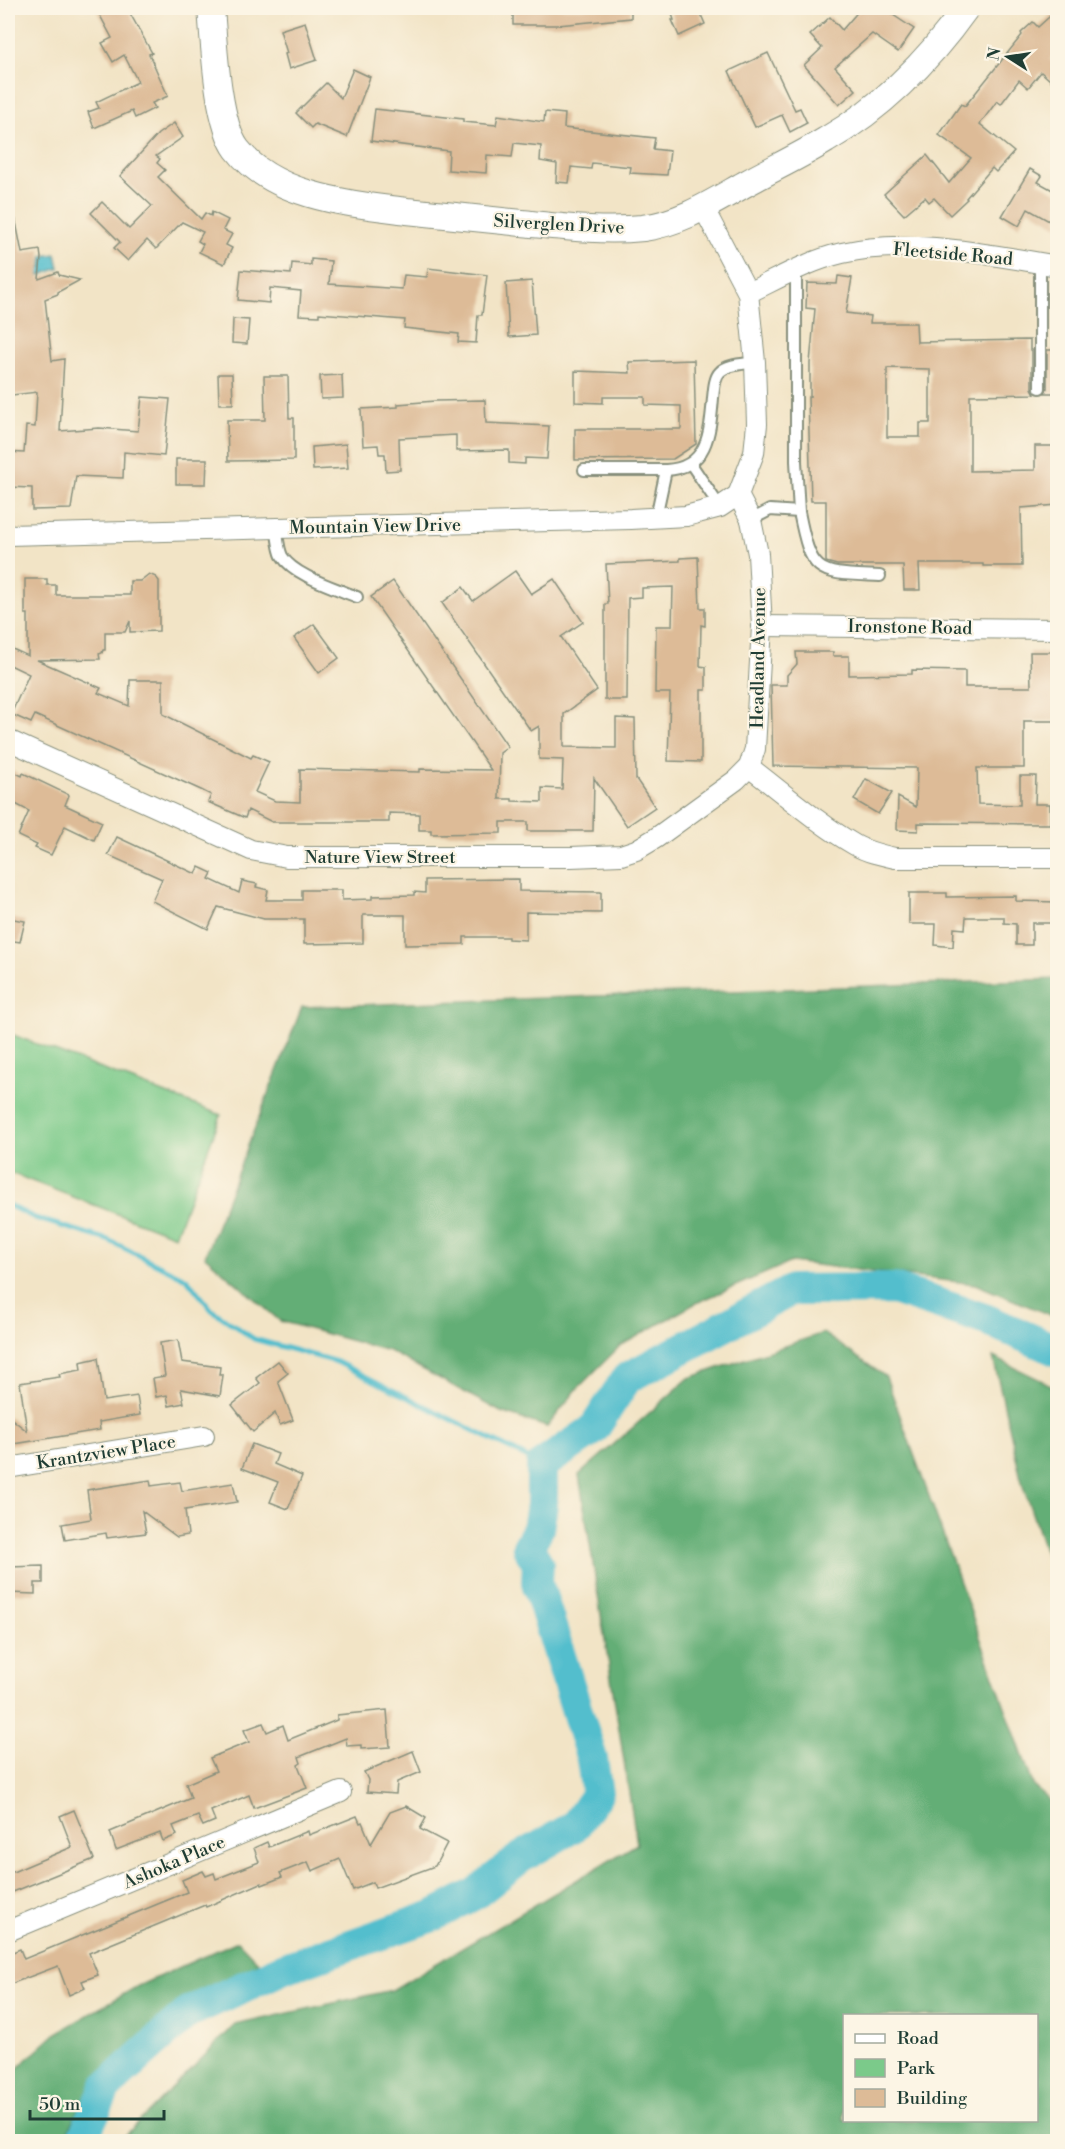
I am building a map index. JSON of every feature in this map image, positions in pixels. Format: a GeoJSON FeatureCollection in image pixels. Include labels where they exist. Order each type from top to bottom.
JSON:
{"type":"FeatureCollection","features":[{"type":"Feature","properties":{"kind":"street","name":"Silverglen Drive"},"geometry":{"type":"LineString","coordinates":[[211,8],[223,117],[230,136],[247,160],[284,184],[310,194],[344,202],[466,218],[606,230],[645,228],[670,222],[703,207],[827,140],[867,112],[909,76],[935,48],[966,8]]}},
{"type":"Feature","properties":{"kind":"street"},"geometry":{"type":"LineString","coordinates":[[703,207],[748,293],[757,403],[754,453],[738,495]]}},
{"type":"Feature","properties":{"kind":"street","name":"Fleetside Road"},"geometry":{"type":"LineString","coordinates":[[748,293],[795,268],[841,253],[883,248],[928,248],[1049,264]]}},
{"type":"Feature","properties":{"kind":"street","name":"Mountain View Drive"},"geometry":{"type":"LineString","coordinates":[[8,535],[686,516],[720,507],[738,495]]}},
{"type":"Feature","properties":{"kind":"street","name":"Headland Avenue"},"geometry":{"type":"LineString","coordinates":[[738,495],[751,520],[758,554],[762,626],[755,749],[749,767]]}},
{"type":"Feature","properties":{"kind":"street","name":"Ironstone Road"},"geometry":{"type":"LineString","coordinates":[[762,626],[1058,629]]}},
{"type":"Feature","properties":{"kind":"street","name":"Nature View Street"},"geometry":{"type":"LineString","coordinates":[[8,740],[251,850],[287,857],[621,855],[636,850],[656,838],[736,780],[749,767]]}},
{"type":"Feature","properties":{"kind":"street"},"geometry":{"type":"LineString","coordinates":[[749,767],[846,839],[875,854],[895,858],[1058,858]]}},
{"type":"Feature","properties":{"kind":"street","name":"Krantzview Place"},"geometry":{"type":"LineString","coordinates":[[8,1468],[204,1436]]}},
{"type":"Feature","properties":{"kind":"street","name":"Ashoka Place"},"geometry":{"type":"LineString","coordinates":[[8,1931],[341,1792]]}},
{"type":"Feature","properties":{"kind":"lane"},"geometry":{"type":"LineString","coordinates":[[1040,388],[1049,264]]}},
{"type":"Feature","properties":{"kind":"lane"},"geometry":{"type":"LineString","coordinates":[[795,268],[796,461],[799,512],[806,547],[810,556],[826,571],[835,574],[880,576]]}},
{"type":"Feature","properties":{"kind":"lane"},"geometry":{"type":"LineString","coordinates":[[584,471],[680,470],[691,464],[702,454],[709,434],[714,384],[719,372],[726,367],[755,362]]}},
{"type":"Feature","properties":{"kind":"lane"},"geometry":{"type":"LineString","coordinates":[[691,464],[720,507]]}},
{"type":"Feature","properties":{"kind":"lane"},"geometry":{"type":"LineString","coordinates":[[656,517],[666,470]]}},
{"type":"Feature","properties":{"kind":"lane"},"geometry":{"type":"LineString","coordinates":[[751,520],[770,510],[799,512]]}},
{"type":"Feature","properties":{"kind":"lane"},"geometry":{"type":"LineString","coordinates":[[276,528],[280,552],[289,564],[305,575],[357,597]]}},
{"type":"Feature","properties":{"kind":"green space"},"geometry":{"type":"Polygon","coordinates":[[[1057,979],[1057,1318],[975,1284],[791,1262],[696,1303],[620,1346],[577,1389],[547,1427],[501,1412],[389,1351],[280,1321],[205,1256],[302,1007],[1057,979]]]}},
{"type":"Feature","properties":{"kind":"green space"},"geometry":{"type":"Polygon","coordinates":[[[8,1033],[221,1115],[175,1236],[8,1172],[8,1033]]]}},
{"type":"Feature","properties":{"kind":"green space"},"geometry":{"type":"Polygon","coordinates":[[[823,1333],[886,1377],[1034,1787],[1057,1806],[1057,2141],[120,2141],[235,2025],[392,1990],[637,1844],[579,1475],[689,1378],[823,1333]]]}},
{"type":"Feature","properties":{"kind":"green space"},"geometry":{"type":"Polygon","coordinates":[[[993,1357],[1057,1388],[1057,1588],[1022,1483],[993,1357]]]}},
{"type":"Feature","properties":{"kind":"green space"},"geometry":{"type":"Polygon","coordinates":[[[238,1941],[258,1962],[93,2080],[63,2141],[8,2141],[8,2077],[55,2034],[138,1986],[238,1941]]]}},
{"type":"Feature","properties":{"kind":"water"},"geometry":{"type":"Polygon","coordinates":[[[56,254],[59,268],[38,276],[36,271],[42,267],[43,256],[56,254]]]}},
{"type":"Feature","properties":{"kind":"building"},"geometry":{"type":"Polygon","coordinates":[[[96,8],[127,8],[152,53],[149,54],[168,96],[152,103],[155,108],[135,118],[132,111],[94,128],[88,112],[99,108],[96,102],[138,82],[124,55],[113,62],[102,43],[112,38],[96,8]]]}},
{"type":"Feature","properties":{"kind":"building"},"geometry":{"type":"Polygon","coordinates":[[[513,8],[631,8],[631,18],[558,25],[513,25],[513,8]]]}},
{"type":"Feature","properties":{"kind":"building"},"geometry":{"type":"Polygon","coordinates":[[[670,8],[698,8],[705,24],[679,36],[670,8]]]}},
{"type":"Feature","properties":{"kind":"building"},"geometry":{"type":"Polygon","coordinates":[[[861,8],[895,8],[890,13],[914,29],[898,52],[872,34],[835,67],[856,90],[839,105],[804,65],[822,48],[810,35],[830,17],[842,30],[861,8]]]}},
{"type":"Feature","properties":{"kind":"building"},"geometry":{"type":"Polygon","coordinates":[[[1058,9],[1058,52],[1050,59],[1058,67],[1058,87],[1041,72],[1028,88],[1019,80],[1001,104],[997,101],[980,124],[1014,152],[996,172],[992,168],[967,199],[950,215],[934,198],[929,202],[925,197],[904,215],[884,194],[927,155],[949,183],[971,158],[939,135],[961,104],[965,106],[1022,35],[1021,33],[1033,22],[1038,27],[1058,9]]]}},
{"type":"Feature","properties":{"kind":"building"},"geometry":{"type":"Polygon","coordinates":[[[305,22],[317,60],[289,69],[280,30],[305,22]]]}},
{"type":"Feature","properties":{"kind":"building"},"geometry":{"type":"Polygon","coordinates":[[[768,53],[795,110],[800,108],[807,123],[790,132],[782,115],[755,127],[729,71],[768,53]]]}},
{"type":"Feature","properties":{"kind":"building"},"geometry":{"type":"Polygon","coordinates":[[[353,69],[370,77],[347,137],[315,124],[311,128],[296,113],[326,83],[341,98],[353,69]]]}},
{"type":"Feature","properties":{"kind":"building"},"geometry":{"type":"Polygon","coordinates":[[[375,109],[496,125],[498,115],[544,122],[545,112],[565,114],[564,128],[655,138],[653,149],[670,151],[667,175],[630,173],[631,167],[592,163],[591,169],[571,167],[569,183],[556,182],[557,164],[540,161],[541,146],[514,143],[512,157],[487,155],[486,173],[448,170],[449,151],[371,141],[375,109]]]}},
{"type":"Feature","properties":{"kind":"building"},"geometry":{"type":"Polygon","coordinates":[[[174,123],[183,137],[156,156],[160,159],[157,163],[165,170],[158,177],[201,219],[205,213],[211,216],[212,212],[228,220],[223,230],[232,234],[226,245],[232,248],[224,264],[199,252],[203,244],[198,241],[203,232],[182,222],[156,249],[147,240],[128,261],[114,248],[120,242],[91,213],[102,202],[129,229],[152,206],[120,176],[158,134],[174,123]]]}},
{"type":"Feature","properties":{"kind":"building"},"geometry":{"type":"Polygon","coordinates":[[[1030,169],[1042,176],[1038,182],[1058,193],[1058,226],[1028,209],[1019,226],[1002,216],[1030,169]]]}},
{"type":"Feature","properties":{"kind":"building"},"geometry":{"type":"Polygon","coordinates":[[[8,212],[14,212],[22,253],[40,250],[39,279],[58,272],[59,275],[80,280],[58,294],[45,299],[52,361],[64,359],[60,431],[99,428],[138,431],[142,397],[170,399],[164,456],[124,452],[123,478],[76,476],[71,509],[32,510],[32,488],[8,487],[8,452],[24,453],[26,426],[35,427],[37,392],[12,395],[8,358],[8,212]]]}},
{"type":"Feature","properties":{"kind":"building"},"geometry":{"type":"Polygon","coordinates":[[[311,259],[331,261],[329,284],[402,289],[404,275],[427,277],[428,268],[487,275],[482,315],[478,315],[476,343],[458,342],[459,334],[404,328],[405,320],[319,313],[319,316],[299,315],[301,291],[270,288],[269,303],[238,300],[241,270],[291,274],[292,263],[311,265],[311,259]]]}},
{"type":"Feature","properties":{"kind":"building"},"geometry":{"type":"Polygon","coordinates":[[[838,276],[852,278],[846,313],[871,316],[870,323],[916,323],[917,342],[1030,340],[1032,388],[1035,394],[970,395],[970,471],[1035,470],[1035,446],[1058,446],[1058,505],[1021,508],[1022,566],[919,564],[920,590],[904,590],[903,565],[837,565],[826,562],[826,501],[811,501],[808,397],[810,397],[810,363],[815,309],[806,308],[807,283],[837,284],[838,276]],[[887,368],[887,437],[920,437],[920,423],[930,423],[930,369],[887,368]]]}},
{"type":"Feature","properties":{"kind":"building"},"geometry":{"type":"Polygon","coordinates":[[[532,281],[536,335],[509,337],[506,283],[532,281]]]}},
{"type":"Feature","properties":{"kind":"building"},"geometry":{"type":"Polygon","coordinates":[[[233,319],[249,320],[247,344],[232,343],[233,319]]]}},
{"type":"Feature","properties":{"kind":"building"},"geometry":{"type":"Polygon","coordinates":[[[1047,350],[1058,350],[1058,393],[1045,393],[1047,350]]]}},
{"type":"Feature","properties":{"kind":"building"},"geometry":{"type":"Polygon","coordinates":[[[694,360],[696,444],[673,459],[575,460],[575,429],[681,429],[681,406],[645,405],[645,397],[603,397],[603,403],[575,402],[575,371],[630,373],[629,362],[694,360]]]}},
{"type":"Feature","properties":{"kind":"building"},"geometry":{"type":"Polygon","coordinates":[[[218,374],[232,374],[233,404],[219,404],[218,374]]]}},
{"type":"Feature","properties":{"kind":"building"},"geometry":{"type":"Polygon","coordinates":[[[342,375],[343,398],[321,399],[320,376],[342,375]]]}},
{"type":"Feature","properties":{"kind":"building"},"geometry":{"type":"Polygon","coordinates":[[[264,376],[288,376],[289,418],[294,418],[294,460],[228,461],[227,420],[265,420],[264,376]]]}},
{"type":"Feature","properties":{"kind":"building"},"geometry":{"type":"Polygon","coordinates":[[[485,400],[486,423],[549,426],[547,459],[525,458],[525,464],[509,463],[509,450],[456,451],[456,435],[399,438],[400,470],[386,471],[385,454],[379,454],[378,445],[363,446],[361,409],[398,407],[398,404],[435,401],[485,400]]]}},
{"type":"Feature","properties":{"kind":"building"},"geometry":{"type":"Polygon","coordinates":[[[346,444],[348,468],[313,470],[312,447],[346,444]]]}},
{"type":"Feature","properties":{"kind":"building"},"geometry":{"type":"Polygon","coordinates":[[[176,459],[207,459],[206,484],[176,484],[176,459]]]}},
{"type":"Feature","properties":{"kind":"building"},"geometry":{"type":"Polygon","coordinates":[[[698,557],[700,608],[705,608],[705,626],[701,625],[700,666],[706,667],[706,690],[701,690],[701,762],[668,761],[670,693],[655,693],[656,626],[672,626],[673,587],[642,588],[642,597],[628,598],[627,700],[605,700],[605,604],[608,604],[606,564],[680,561],[680,558],[698,557]]]}},
{"type":"Feature","properties":{"kind":"building"},"geometry":{"type":"Polygon","coordinates":[[[515,571],[531,594],[554,579],[583,622],[561,637],[597,690],[564,714],[564,747],[616,748],[616,718],[635,719],[636,779],[655,807],[627,826],[594,778],[593,831],[528,831],[528,822],[501,822],[501,833],[431,834],[431,830],[419,830],[419,814],[389,813],[389,822],[272,822],[248,810],[245,818],[208,802],[211,795],[201,790],[35,715],[31,723],[11,714],[29,674],[8,664],[8,647],[28,656],[25,579],[47,579],[47,585],[56,585],[56,595],[130,595],[130,581],[140,581],[149,574],[159,581],[159,631],[130,632],[130,621],[125,632],[105,632],[105,650],[99,654],[100,659],[37,660],[101,688],[98,693],[129,706],[130,680],[163,680],[163,714],[251,758],[253,755],[269,762],[255,792],[275,801],[300,802],[300,769],[420,772],[420,769],[491,770],[371,597],[393,581],[508,747],[500,753],[499,799],[542,802],[542,788],[562,789],[563,760],[539,759],[539,726],[531,731],[442,603],[463,587],[473,601],[515,571]]]}},
{"type":"Feature","properties":{"kind":"building"},"geometry":{"type":"Polygon","coordinates":[[[314,624],[339,658],[319,673],[294,638],[314,624]]]}},
{"type":"Feature","properties":{"kind":"building"},"geometry":{"type":"Polygon","coordinates":[[[796,652],[833,652],[833,656],[849,656],[849,675],[912,674],[912,670],[965,671],[965,687],[1031,687],[1030,652],[1058,652],[1058,721],[1024,721],[1024,768],[977,768],[978,804],[1020,805],[1020,776],[1036,776],[1035,804],[1050,804],[1050,824],[918,823],[918,831],[897,830],[898,797],[916,807],[917,768],[773,766],[771,685],[787,685],[787,675],[797,664],[796,652]]]}},
{"type":"Feature","properties":{"kind":"building"},"geometry":{"type":"Polygon","coordinates":[[[8,769],[22,776],[23,773],[69,795],[65,805],[102,822],[94,840],[65,826],[51,855],[35,848],[37,845],[18,836],[29,811],[8,800],[8,769]]]}},
{"type":"Feature","properties":{"kind":"building"},"geometry":{"type":"Polygon","coordinates":[[[866,779],[892,793],[878,814],[854,800],[866,779]]]}},
{"type":"Feature","properties":{"kind":"building"},"geometry":{"type":"Polygon","coordinates":[[[117,837],[196,874],[199,867],[212,873],[209,879],[239,893],[242,881],[257,884],[256,887],[268,890],[266,900],[302,900],[302,890],[342,890],[342,900],[372,899],[372,896],[425,893],[425,880],[519,879],[519,891],[601,892],[601,913],[526,912],[526,940],[508,939],[508,937],[464,937],[464,944],[405,945],[405,915],[363,915],[363,943],[304,944],[304,919],[264,919],[218,907],[208,929],[152,901],[162,879],[108,855],[117,837]]]}},
{"type":"Feature","properties":{"kind":"building"},"geometry":{"type":"Polygon","coordinates":[[[909,893],[947,893],[947,897],[1016,896],[1016,901],[1058,902],[1058,923],[1032,923],[1032,945],[1016,945],[1016,924],[1004,923],[1004,917],[966,917],[965,929],[954,928],[953,947],[935,945],[936,924],[909,924],[909,893]]]}},
{"type":"Feature","properties":{"kind":"building"},"geometry":{"type":"Polygon","coordinates":[[[8,918],[25,921],[20,942],[8,940],[8,918]]]}},
{"type":"Feature","properties":{"kind":"building"},"geometry":{"type":"Polygon","coordinates":[[[178,1340],[182,1362],[220,1367],[219,1375],[223,1375],[220,1396],[181,1389],[184,1403],[169,1406],[167,1395],[156,1397],[153,1378],[165,1376],[160,1343],[178,1340]]]}},
{"type":"Feature","properties":{"kind":"building"},"geometry":{"type":"Polygon","coordinates":[[[98,1358],[104,1401],[137,1396],[140,1415],[99,1422],[100,1430],[8,1445],[8,1416],[27,1431],[20,1383],[60,1377],[59,1374],[81,1370],[80,1362],[98,1358]]]}},
{"type":"Feature","properties":{"kind":"building"},"geometry":{"type":"Polygon","coordinates":[[[278,1361],[288,1373],[278,1381],[293,1420],[280,1425],[275,1413],[253,1432],[232,1405],[260,1383],[256,1378],[278,1361]]]}},
{"type":"Feature","properties":{"kind":"building"},"geometry":{"type":"Polygon","coordinates":[[[252,1444],[278,1454],[274,1464],[302,1476],[288,1509],[270,1502],[278,1482],[242,1468],[252,1444]]]}},
{"type":"Feature","properties":{"kind":"building"},"geometry":{"type":"Polygon","coordinates":[[[150,1480],[151,1486],[180,1482],[182,1491],[233,1483],[237,1502],[185,1510],[188,1535],[177,1537],[142,1511],[146,1533],[107,1538],[106,1533],[65,1540],[62,1524],[91,1519],[87,1490],[150,1480]]]}},
{"type":"Feature","properties":{"kind":"building"},"geometry":{"type":"Polygon","coordinates":[[[43,1566],[43,1583],[35,1583],[35,1594],[8,1593],[8,1567],[43,1566]]]}},
{"type":"Feature","properties":{"kind":"building"},"geometry":{"type":"Polygon","coordinates":[[[387,1710],[390,1747],[361,1749],[361,1745],[347,1746],[346,1738],[299,1757],[301,1763],[298,1765],[307,1788],[254,1808],[249,1795],[211,1811],[215,1821],[203,1826],[198,1816],[173,1826],[177,1835],[163,1841],[160,1833],[116,1850],[110,1832],[191,1798],[186,1784],[216,1771],[210,1758],[249,1742],[244,1730],[263,1723],[267,1732],[283,1725],[288,1740],[337,1720],[337,1715],[387,1710]]]}},
{"type":"Feature","properties":{"kind":"building"},"geometry":{"type":"Polygon","coordinates":[[[413,1751],[421,1772],[397,1782],[396,1794],[367,1792],[368,1780],[364,1772],[413,1751]]]}},
{"type":"Feature","properties":{"kind":"building"},"geometry":{"type":"Polygon","coordinates":[[[406,1806],[426,1818],[420,1829],[447,1843],[435,1866],[375,1888],[373,1882],[353,1890],[340,1859],[312,1871],[308,1862],[280,1873],[282,1877],[262,1885],[261,1883],[206,1907],[205,1905],[89,1953],[98,1975],[82,1981],[85,1988],[69,1995],[58,1966],[8,1985],[8,1954],[20,1949],[24,1959],[187,1892],[182,1880],[203,1871],[206,1876],[214,1873],[216,1879],[259,1862],[254,1848],[267,1842],[269,1847],[308,1831],[309,1835],[357,1816],[371,1844],[390,1812],[406,1806]]]}},
{"type":"Feature","properties":{"kind":"building"},"geometry":{"type":"Polygon","coordinates":[[[74,1810],[94,1859],[13,1892],[8,1874],[72,1847],[60,1816],[74,1810]]]}},
{"type":"Feature","properties":{"kind":"waterway"},"geometry":{"type":"LineString","coordinates":[[8,1205],[35,1218],[108,1240],[187,1279],[212,1310],[254,1339],[337,1362],[542,1465]]}},
{"type":"Feature","properties":{"kind":"waterway"},"geometry":{"type":"LineString","coordinates":[[81,2142],[106,2087],[189,2012],[282,1969],[433,1916],[475,1894],[520,1858],[575,1826],[597,1794],[592,1759],[537,1582],[538,1564],[528,1547],[538,1529],[542,1505],[542,1465],[593,1430],[627,1378],[792,1290],[894,1289],[987,1320],[1058,1351]]}}]}
